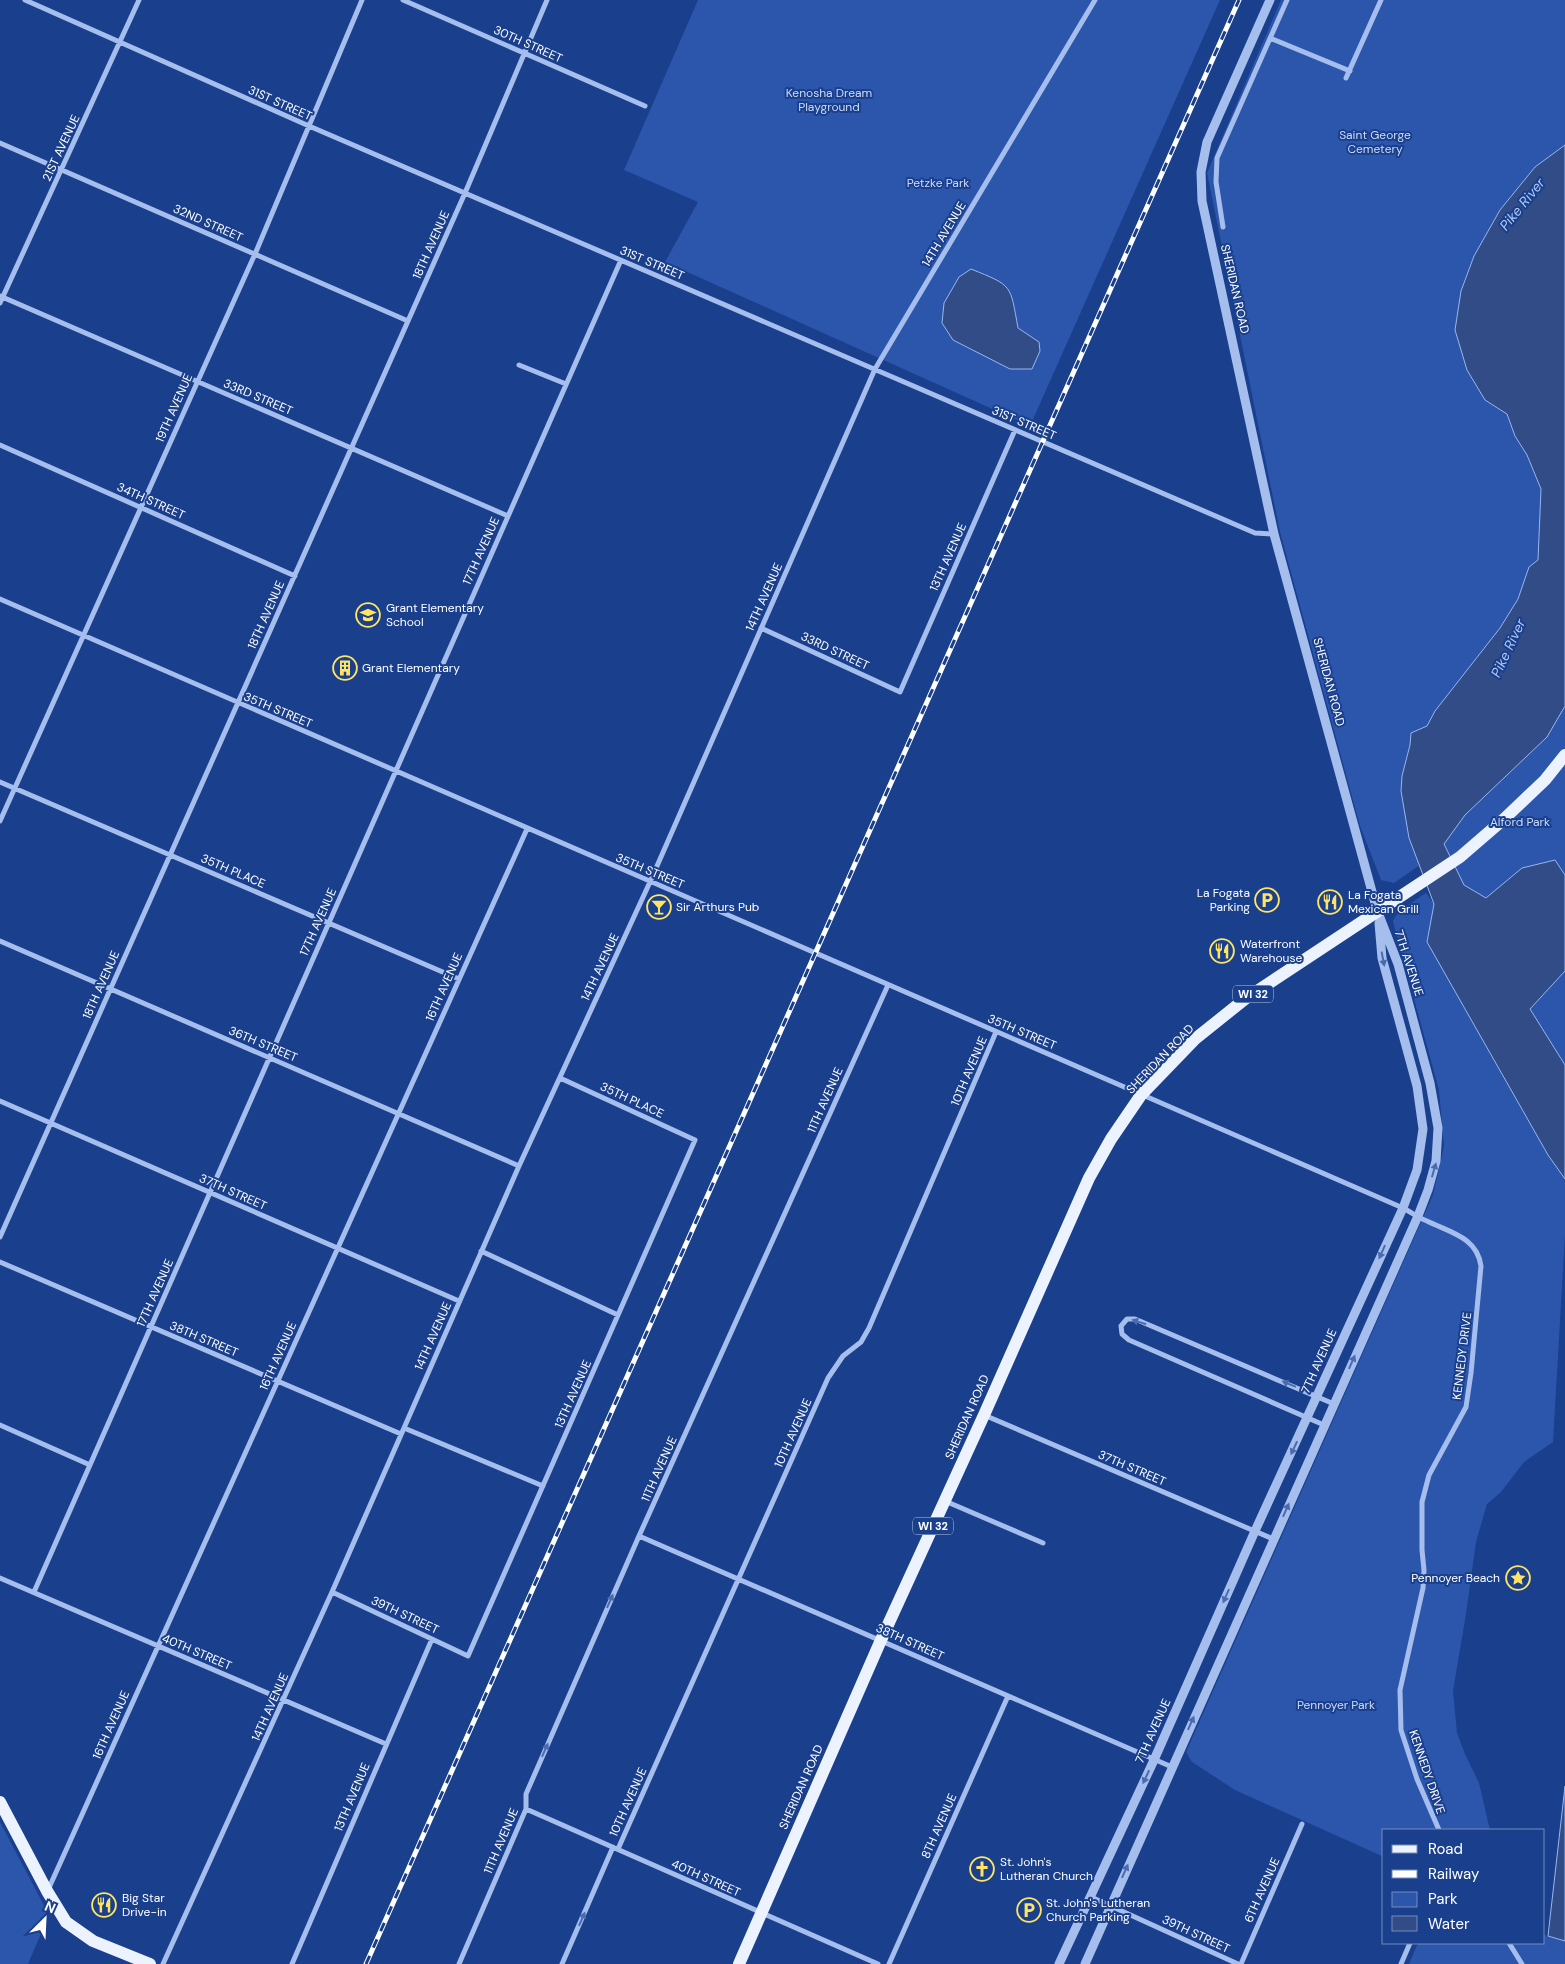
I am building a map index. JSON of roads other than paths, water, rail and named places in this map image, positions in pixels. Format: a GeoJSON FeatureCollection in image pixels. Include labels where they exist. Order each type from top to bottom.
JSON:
{"type":"FeatureCollection","features":[{"type":"Feature","properties":{"kind":"main road","name":"WI 32"},"geometry":{"type":"LineString","coordinates":[[1377,910],[1421,884],[1460,857],[1504,819],[1544,780],[1565,755]]}},
{"type":"Feature","properties":{"kind":"main road","name":"SHERIDAN ROAD"},"geometry":{"type":"LineString","coordinates":[[739,1964],[881,1640],[984,1415],[1089,1178],[1110,1139],[1141,1094],[1195,1039],[1238,1005],[1377,910]]}},
{"type":"Feature","properties":{"kind":"main road"},"geometry":{"type":"LineString","coordinates":[[0,1802],[47,1891],[66,1922],[93,1941],[150,1964]]}},
{"type":"Feature","properties":{"kind":"street","name":"31ST STREET"},"geometry":{"type":"LineString","coordinates":[[24,0],[309,126],[1255,533],[1274,534]]}},
{"type":"Feature","properties":{"kind":"street","name":"21ST AVENUE"},"geometry":{"type":"LineString","coordinates":[[0,303],[1,296],[62,170],[139,0]]}},
{"type":"Feature","properties":{"kind":"street","name":"19TH AVENUE"},"geometry":{"type":"LineString","coordinates":[[0,822],[255,254],[362,0]]}},
{"type":"Feature","properties":{"kind":"street","name":"30TH STREET"},"geometry":{"type":"LineString","coordinates":[[403,0],[645,106]]}},
{"type":"Feature","properties":{"kind":"street","name":"18TH AVENUE"},"geometry":{"type":"LineString","coordinates":[[0,1237],[465,193],[548,0]]}},
{"type":"Feature","properties":{"kind":"street","name":"14TH AVENUE"},"geometry":{"type":"LineString","coordinates":[[163,1964],[284,1700],[519,1166],[650,882],[875,369],[1095,0]]}},
{"type":"Feature","properties":{"kind":"street","name":"SHERIDAN ROAD"},"geometry":{"type":"LineString","coordinates":[[1270,0],[1210,136],[1204,156],[1201,180],[1204,214],[1274,534],[1377,910]]}},
{"type":"Feature","properties":{"kind":"street"},"geometry":{"type":"LineString","coordinates":[[1223,227],[1216,182],[1217,158],[1287,0]]}},
{"type":"Feature","properties":{"kind":"street"},"geometry":{"type":"LineString","coordinates":[[1346,78],[1381,0]]}},
{"type":"Feature","properties":{"kind":"street"},"geometry":{"type":"LineString","coordinates":[[1270,38],[1350,71]]}},
{"type":"Feature","properties":{"kind":"street","name":"32ND STREET"},"geometry":{"type":"LineString","coordinates":[[0,143],[408,321]]}},
{"type":"Feature","properties":{"kind":"street","name":"17TH AVENUE"},"geometry":{"type":"LineString","coordinates":[[34,1592],[621,260]]}},
{"type":"Feature","properties":{"kind":"street","name":"33RD STREET"},"geometry":{"type":"LineString","coordinates":[[1,296],[508,516]]}},
{"type":"Feature","properties":{"kind":"street"},"geometry":{"type":"LineString","coordinates":[[520,365],[566,384]]}},
{"type":"Feature","properties":{"kind":"street","name":"13TH AVENUE"},"geometry":{"type":"LineString","coordinates":[[900,692],[1015,430]]}},
{"type":"Feature","properties":{"kind":"street","name":"34TH STREET"},"geometry":{"type":"LineString","coordinates":[[0,445],[295,576]]}},
{"type":"Feature","properties":{"kind":"street","name":"35TH STREET"},"geometry":{"type":"LineString","coordinates":[[0,600],[1403,1208]]}},
{"type":"Feature","properties":{"kind":"street","name":"33RD STREET"},"geometry":{"type":"LineString","coordinates":[[761,628],[900,692]]}},
{"type":"Feature","properties":{"kind":"street","name":"35TH PLACE"},"geometry":{"type":"LineString","coordinates":[[0,782],[459,979]]}},
{"type":"Feature","properties":{"kind":"street","name":"16TH AVENUE"},"geometry":{"type":"LineString","coordinates":[[47,1891],[527,829]]}},
{"type":"Feature","properties":{"kind":"street","name":"7TH AVENUE"},"geometry":{"type":"LineString","coordinates":[[1060,1964],[1403,1208],[1416,1170],[1422,1129],[1417,1086],[1382,958],[1377,910]]}},
{"type":"Feature","properties":{"kind":"street","name":"7TH AVENUE"},"geometry":{"type":"LineString","coordinates":[[1085,1964],[1428,1190],[1436,1161],[1438,1128],[1430,1083],[1398,964],[1377,910]]}},
{"type":"Feature","properties":{"kind":"street","name":"36TH STREET"},"geometry":{"type":"LineString","coordinates":[[0,941],[519,1166]]}},
{"type":"Feature","properties":{"kind":"street","name":"11TH AVENUE"},"geometry":{"type":"LineString","coordinates":[[459,1964],[526,1810],[526,1794],[639,1536],[888,985]]}},
{"type":"Feature","properties":{"kind":"street","name":"10TH AVENUE"},"geometry":{"type":"LineString","coordinates":[[562,1964],[738,1580],[828,1378],[843,1356],[861,1342],[869,1328],[996,1032]]}},
{"type":"Feature","properties":{"kind":"street","name":"35TH PLACE"},"geometry":{"type":"LineString","coordinates":[[560,1078],[696,1140]]}},
{"type":"Feature","properties":{"kind":"street","name":"37TH STREET"},"geometry":{"type":"LineString","coordinates":[[0,1101],[459,1301]]}},
{"type":"Feature","properties":{"kind":"street","name":"13TH AVENUE"},"geometry":{"type":"LineString","coordinates":[[468,1656],[696,1140]]}},
{"type":"Feature","properties":{"kind":"street","name":"KENNEDY DRIVE"},"geometry":{"type":"LineString","coordinates":[[1403,1208],[1458,1234],[1469,1242],[1477,1252],[1480,1266],[1471,1373],[1466,1407],[1429,1475],[1422,1502],[1423,1588],[1400,1690],[1401,1730],[1417,1779],[1438,1829]]}},
{"type":"Feature","properties":{"kind":"street"},"geometry":{"type":"LineString","coordinates":[[481,1251],[618,1315]]}},
{"type":"Feature","properties":{"kind":"street","name":"38TH STREET"},"geometry":{"type":"LineString","coordinates":[[0,1262],[401,1434]]}},
{"type":"Feature","properties":{"kind":"street"},"geometry":{"type":"LineString","coordinates":[[1324,1425],[1129,1340],[1122,1334],[1120,1326],[1127,1319],[1135,1319],[1334,1404]]}},
{"type":"Feature","properties":{"kind":"street","name":"37TH STREET"},"geometry":{"type":"LineString","coordinates":[[984,1415],[1273,1539]]}},
{"type":"Feature","properties":{"kind":"street"},"geometry":{"type":"LineString","coordinates":[[0,1425],[90,1465]]}},
{"type":"Feature","properties":{"kind":"street"},"geometry":{"type":"LineString","coordinates":[[404,1428],[543,1486]]}},
{"type":"Feature","properties":{"kind":"street"},"geometry":{"type":"LineString","coordinates":[[944,1501],[1043,1543]]}},
{"type":"Feature","properties":{"kind":"street","name":"38TH STREET"},"geometry":{"type":"LineString","coordinates":[[639,1536],[1154,1760],[1172,1766]]}},
{"type":"Feature","properties":{"kind":"street","name":"40TH STREET"},"geometry":{"type":"LineString","coordinates":[[0,1578],[386,1744]]}},
{"type":"Feature","properties":{"kind":"street","name":"39TH STREET"},"geometry":{"type":"LineString","coordinates":[[332,1592],[468,1656]]}},
{"type":"Feature","properties":{"kind":"street","name":"13TH AVENUE"},"geometry":{"type":"LineString","coordinates":[[292,1964],[432,1639]]}},
{"type":"Feature","properties":{"kind":"street","name":"8TH AVENUE"},"geometry":{"type":"LineString","coordinates":[[889,1964],[1008,1696]]}},
{"type":"Feature","properties":{"kind":"street","name":"40TH STREET"},"geometry":{"type":"LineString","coordinates":[[526,1810],[878,1964]]}},
{"type":"Feature","properties":{"kind":"street","name":"6TH AVENUE"},"geometry":{"type":"LineString","coordinates":[[1239,1964],[1302,1824]]}},
{"type":"Feature","properties":{"kind":"street","name":"39TH STREET"},"geometry":{"type":"LineString","coordinates":[[1091,1897],[1239,1964]]}},
{"type":"Feature","properties":{"kind":"street"},"geometry":{"type":"LineString","coordinates":[[1401,1964],[1410,1944]]}},
{"type":"Feature","properties":{"kind":"street"},"geometry":{"type":"LineString","coordinates":[[1510,1944],[1522,1964]]}},
{"type":"Feature","properties":{"kind":"water","name":"Pike River"},"geometry":{"type":"Polygon","coordinates":[[[1565,145],[1565,706],[1547,737],[1465,815],[1444,844],[1464,885],[1486,898],[1522,868],[1555,860],[1565,875],[1565,971],[1530,1009],[1565,1065],[1565,1179],[1548,1155],[1427,942],[1434,904],[1409,838],[1401,791],[1402,776],[1411,733],[1427,726],[1435,711],[1500,628],[1518,599],[1529,567],[1538,560],[1541,489],[1527,455],[1515,436],[1507,414],[1485,400],[1467,370],[1455,330],[1461,291],[1474,256],[1500,210],[1535,167],[1565,145]]]}},
{"type":"Feature","properties":{"kind":"water"},"geometry":{"type":"Polygon","coordinates":[[[971,269],[995,279],[1007,288],[1011,294],[1018,328],[1039,342],[1040,351],[1032,369],[1010,369],[953,340],[942,323],[944,303],[959,277],[971,269]]]}},
{"type":"Feature","properties":{"kind":"water"},"geometry":{"type":"Polygon","coordinates":[[[1565,1786],[1565,1941],[1548,1936],[1565,1786]]]}},
{"type":"Feature","properties":{"kind":"railway"},"geometry":{"type":"LineString","coordinates":[[366,1964],[1239,0]]}},
{"type":"Feature","properties":{"kind":"place","name":"Grant Elementary School"},"geometry":{"type":"Point","coordinates":[368,615]}},
{"type":"Feature","properties":{"kind":"place","name":"Grant Elementary"},"geometry":{"type":"Point","coordinates":[345,668]}},
{"type":"Feature","properties":{"kind":"place","name":"La Fogata Parking"},"geometry":{"type":"Point","coordinates":[1267,900]}},
{"type":"Feature","properties":{"kind":"place","name":"La Fogata Mexican Grill"},"geometry":{"type":"Point","coordinates":[1330,902]}},
{"type":"Feature","properties":{"kind":"place","name":"Sir Arthurs Pub"},"geometry":{"type":"Point","coordinates":[659,907]}},
{"type":"Feature","properties":{"kind":"place","name":"Waterfront Warehouse"},"geometry":{"type":"Point","coordinates":[1222,951]}},
{"type":"Feature","properties":{"kind":"place","name":"Pennoyer Beach"},"geometry":{"type":"Point","coordinates":[1518,1578]}},
{"type":"Feature","properties":{"kind":"place","name":"St. John's Lutheran Church"},"geometry":{"type":"Point","coordinates":[982,1869]}},
{"type":"Feature","properties":{"kind":"place","name":"Big Star Drive-in"},"geometry":{"type":"Point","coordinates":[104,1905]}},
{"type":"Feature","properties":{"kind":"place","name":"St. John's Lutheran Church Parking"},"geometry":{"type":"Point","coordinates":[1029,1910]}},
{"type":"Feature","properties":{"kind":"park label","name":"Kenosha Dream Playground"},"geometry":{"type":"Point","coordinates":[829,100]}},
{"type":"Feature","properties":{"kind":"park label","name":"Saint George Cemetery"},"geometry":{"type":"Point","coordinates":[1375,142]}},
{"type":"Feature","properties":{"kind":"park label","name":"Petzke Park"},"geometry":{"type":"Point","coordinates":[938,183]}},
{"type":"Feature","properties":{"kind":"park label","name":"Alford Park"},"geometry":{"type":"Point","coordinates":[1520,822]}},
{"type":"Feature","properties":{"kind":"park label","name":"Pennoyer Park"},"geometry":{"type":"Point","coordinates":[1336,1705]}}]}
